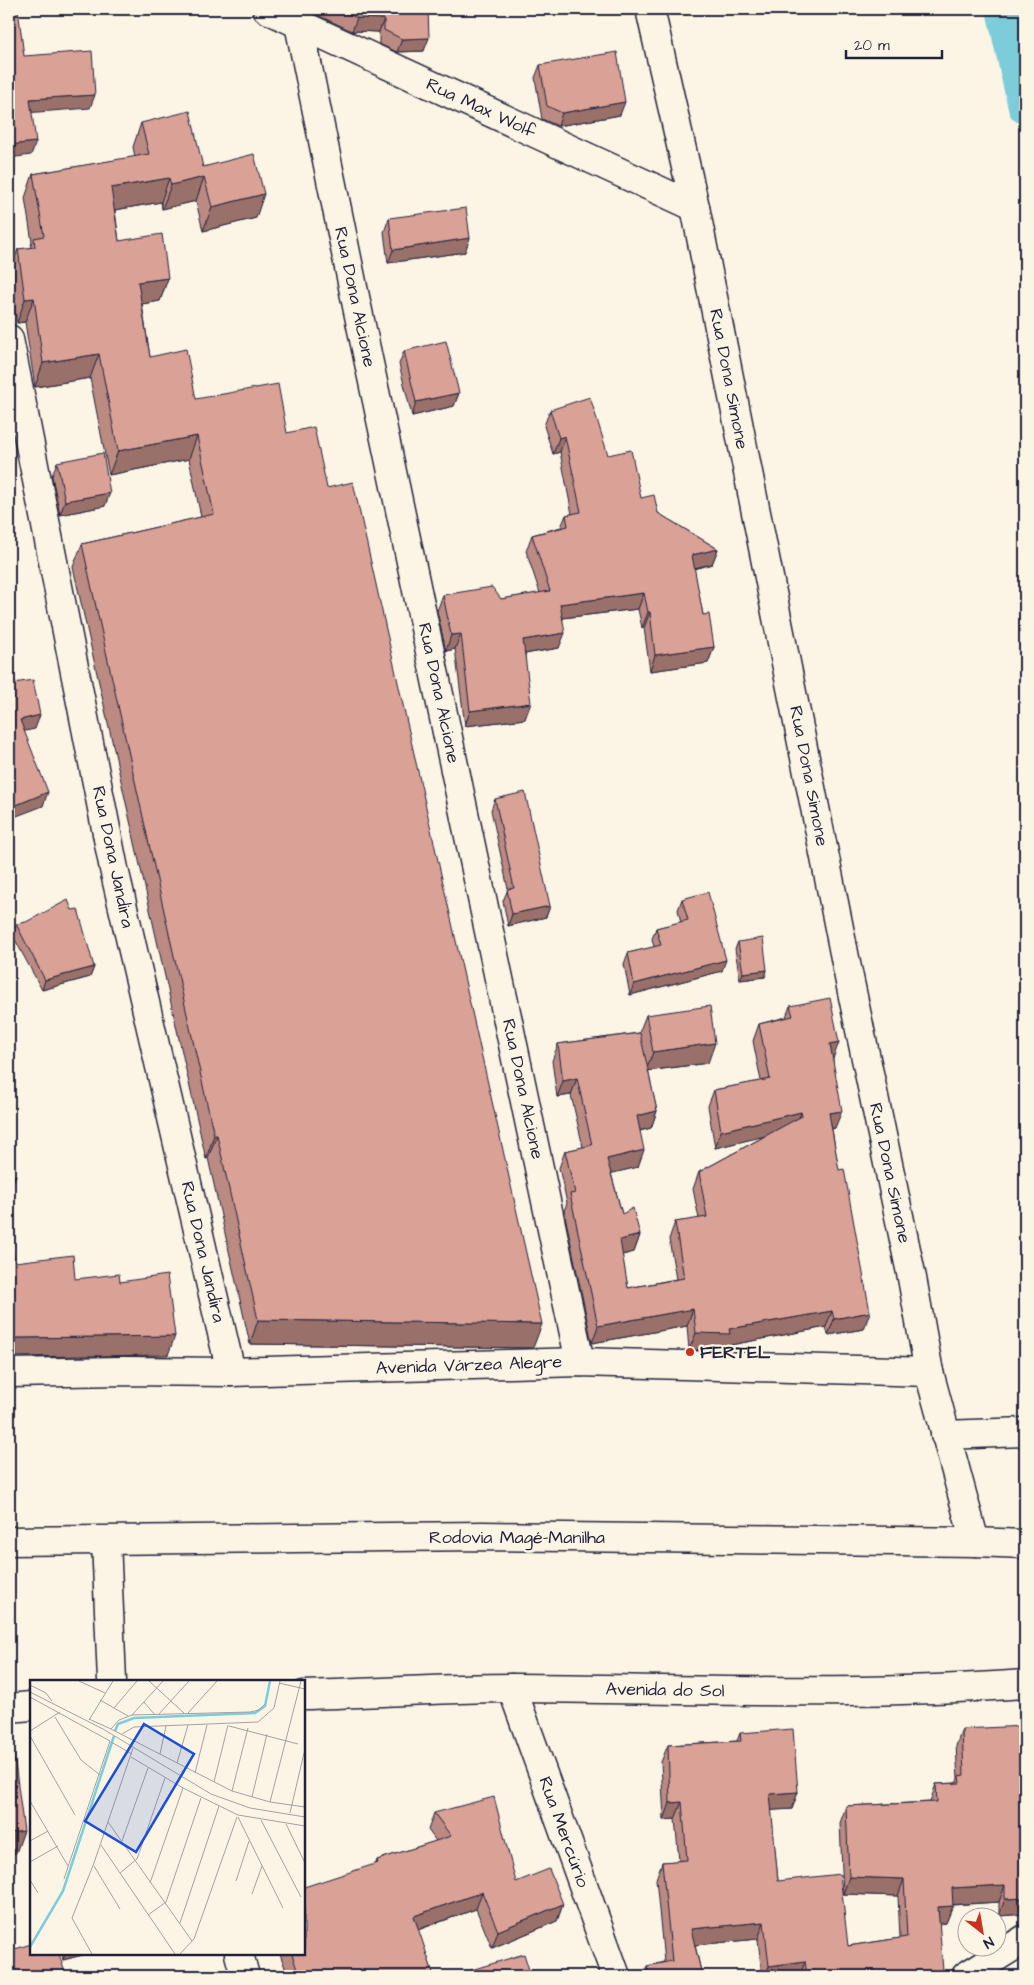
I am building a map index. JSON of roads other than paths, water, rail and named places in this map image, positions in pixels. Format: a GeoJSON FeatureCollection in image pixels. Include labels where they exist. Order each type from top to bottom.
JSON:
{"type":"FeatureCollection","features":[{"type":"Feature","properties":{"kind":"main road","name":"Rua Max Wolf"},"geometry":{"type":"LineString","coordinates":[[267,9],[695,207]]}},
{"type":"Feature","properties":{"kind":"main road","name":"Rua Dona Simone"},"geometry":{"type":"LineString","coordinates":[[650,9],[695,207],[847,968],[912,1278],[929,1372],[975,1542]]}},
{"type":"Feature","properties":{"kind":"main road","name":"Rua Dona Alcione"},"geometry":{"type":"LineString","coordinates":[[299,24],[580,1362]]}},
{"type":"Feature","properties":{"kind":"main road","name":"Rua Dona Jandira"},"geometry":{"type":"LineString","coordinates":[[9,339],[114,869],[231,1372]]}},
{"type":"Feature","properties":{"kind":"main road","name":"Avenida Várzea Alegre"},"geometry":{"type":"LineString","coordinates":[[9,1373],[231,1372],[580,1362],[929,1372]]}},
{"type":"Feature","properties":{"kind":"main road"},"geometry":{"type":"LineString","coordinates":[[945,1435],[1025,1432]]}},
{"type":"Feature","properties":{"kind":"main road","name":"Rodovia Magé-Manilha"},"geometry":{"type":"LineString","coordinates":[[9,1541],[483,1536],[1025,1544]]}},
{"type":"Feature","properties":{"kind":"main road"},"geometry":{"type":"LineString","coordinates":[[106,1541],[112,1680]]}},
{"type":"Feature","properties":{"kind":"main road","name":"Avenida do Sol"},"geometry":{"type":"LineString","coordinates":[[305,1695],[512,1688],[866,1692],[950,1690],[1025,1684]]}},
{"type":"Feature","properties":{"kind":"main road","name":"Rua Mercúrio"},"geometry":{"type":"LineString","coordinates":[[512,1688],[616,1976]]}},
{"type":"Feature","properties":{"kind":"main road"},"geometry":{"type":"LineString","coordinates":[[9,1708],[30,1706]]}},
{"type":"Feature","properties":{"kind":"main road"},"geometry":{"type":"LineString","coordinates":[[966,1976],[1025,1939]]}},
{"type":"Feature","properties":{"kind":"main road"},"geometry":{"type":"LineString","coordinates":[[239,1955],[244,1976]]}},
{"type":"Feature","properties":{"kind":"waterway"},"geometry":{"type":"LineString","coordinates":[[1003,9],[1025,107]]}},
{"type":"Feature","properties":{"kind":"place","name":"FERTEL"},"geometry":{"type":"Point","coordinates":[690,1352]}}]}
